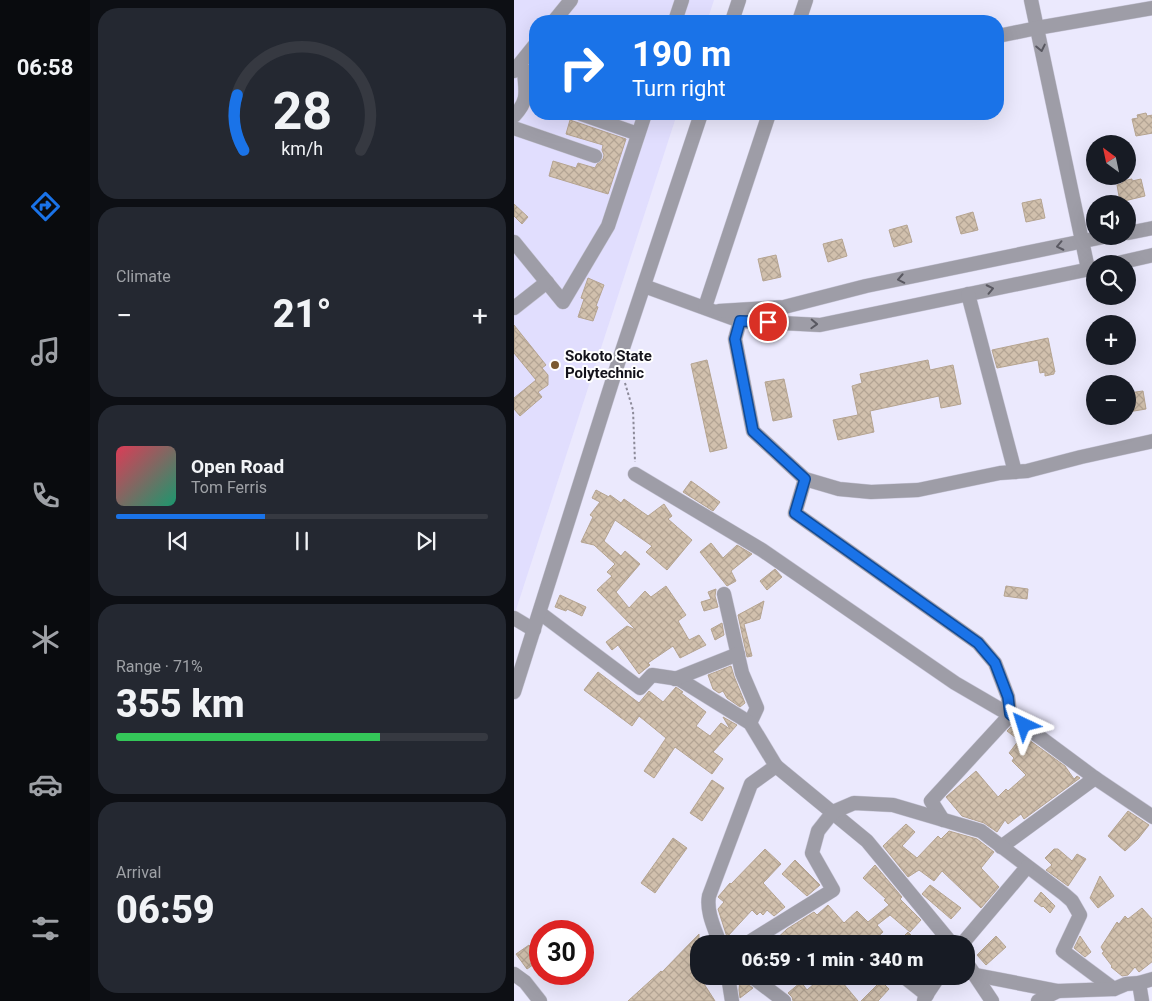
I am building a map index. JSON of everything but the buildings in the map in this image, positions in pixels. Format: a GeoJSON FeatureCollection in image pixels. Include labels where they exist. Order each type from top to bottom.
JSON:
{"type":"FeatureCollection","features":[{"type":"Feature","properties":{"kind":"street"},"geometry":{"type":"LineString","coordinates":[[559,15],[571,0]]}},
{"type":"Feature","properties":{"kind":"street"},"geometry":{"type":"LineString","coordinates":[[677,15],[682,0]]}},
{"type":"Feature","properties":{"kind":"street"},"geometry":{"type":"LineString","coordinates":[[801,15],[806,0]]}},
{"type":"Feature","properties":{"kind":"street"},"geometry":{"type":"LineString","coordinates":[[1031,0],[1086,255]]}},
{"type":"Feature","properties":{"kind":"street"},"geometry":{"type":"LineString","coordinates":[[1004,35],[1152,8]]}},
{"type":"Feature","properties":{"kind":"street"},"geometry":{"type":"LineString","coordinates":[[529,54],[517,69],[524,70],[529,92]]}},
{"type":"Feature","properties":{"kind":"street"},"geometry":{"type":"LineString","coordinates":[[514,116],[529,97]]}},
{"type":"Feature","properties":{"kind":"street"},"geometry":{"type":"LineString","coordinates":[[598,120],[638,134]]}},
{"type":"Feature","properties":{"kind":"street"},"geometry":{"type":"LineString","coordinates":[[514,242],[563,302],[608,226],[643,120]]}},
{"type":"Feature","properties":{"kind":"street"},"geometry":{"type":"LineString","coordinates":[[514,692],[516,678],[540,613],[619,360],[699,120]]}},
{"type":"Feature","properties":{"kind":"street"},"geometry":{"type":"LineString","coordinates":[[710,309],[767,120]]}},
{"type":"Feature","properties":{"kind":"street"},"geometry":{"type":"LineString","coordinates":[[514,128],[595,156]]}},
{"type":"Feature","properties":{"kind":"street"},"geometry":{"type":"LineString","coordinates":[[1136,231],[1152,228]]}},
{"type":"Feature","properties":{"kind":"street"},"geometry":{"type":"LineString","coordinates":[[710,309],[784,307],[866,286],[1086,240]]}},
{"type":"Feature","properties":{"kind":"street"},"geometry":{"type":"LineString","coordinates":[[1136,259],[1152,255]]}},
{"type":"Feature","properties":{"kind":"street"},"geometry":{"type":"LineString","coordinates":[[644,286],[740,321],[820,325],[1086,270]]}},
{"type":"Feature","properties":{"kind":"street"},"geometry":{"type":"LineString","coordinates":[[514,308],[547,282]]}},
{"type":"Feature","properties":{"kind":"street"},"geometry":{"type":"LineString","coordinates":[[968,294],[1015,472]]}},
{"type":"Feature","properties":{"kind":"street"},"geometry":{"type":"LineString","coordinates":[[740,321],[735,339],[753,431],[805,479],[839,489],[870,492],[918,490],[1000,473],[1027,471],[1080,456],[1152,441]]}},
{"type":"Feature","properties":{"kind":"street"},"geometry":{"type":"LineString","coordinates":[[636,474],[762,550],[955,683],[1010,714],[1096,778],[1152,816]]}},
{"type":"Feature","properties":{"kind":"street"},"geometry":{"type":"LineString","coordinates":[[805,479],[795,513],[978,643],[995,663],[1008,697],[1010,714],[932,801],[943,820]]}},
{"type":"Feature","properties":{"kind":"street"},"geometry":{"type":"LineString","coordinates":[[724,594],[742,673],[757,708],[750,723]]}},
{"type":"Feature","properties":{"kind":"street"},"geometry":{"type":"LineString","coordinates":[[540,613],[640,688],[652,675],[679,679],[750,723],[776,766],[867,841],[945,935]]}},
{"type":"Feature","properties":{"kind":"street"},"geometry":{"type":"LineString","coordinates":[[514,618],[534,630]]}},
{"type":"Feature","properties":{"kind":"street"},"geometry":{"type":"LineString","coordinates":[[675,679],[738,654]]}},
{"type":"Feature","properties":{"kind":"street"},"geometry":{"type":"LineString","coordinates":[[717,935],[709,910],[709,896],[751,784],[776,766]]}},
{"type":"Feature","properties":{"kind":"street"},"geometry":{"type":"LineString","coordinates":[[1001,847],[1096,778]]}},
{"type":"Feature","properties":{"kind":"street"},"geometry":{"type":"LineString","coordinates":[[760,935],[832,890],[812,852],[818,831],[833,812],[854,803],[892,804],[981,831],[1072,901],[1080,915],[1062,951],[1114,989]]}},
{"type":"Feature","properties":{"kind":"street"},"geometry":{"type":"LineString","coordinates":[[970,935],[1027,867]]}},
{"type":"Feature","properties":{"kind":"street"},"geometry":{"type":"LineString","coordinates":[[514,974],[525,982],[540,1001]]}},
{"type":"Feature","properties":{"kind":"street"},"geometry":{"type":"LineString","coordinates":[[976,975],[1058,991],[1114,989],[1126,984],[1146,981],[1142,1001]]}},
{"type":"Feature","properties":{"kind":"street"},"geometry":{"type":"LineString","coordinates":[[976,975],[992,1001]]}},
{"type":"Feature","properties":{"kind":"street"},"geometry":{"type":"LineString","coordinates":[[729,985],[732,1001]]}},
{"type":"Feature","properties":{"kind":"street"},"geometry":{"type":"LineString","coordinates":[[763,985],[784,1001]]}},
{"type":"Feature","properties":{"kind":"street"},"geometry":{"type":"LineString","coordinates":[[912,985],[926,998],[934,985]]}},
{"type":"Feature","properties":{"kind":"street"},"geometry":{"type":"LineString","coordinates":[[1038,1001],[1058,991]]}},
{"type":"Feature","properties":{"kind":"path"},"geometry":{"type":"LineString","coordinates":[[619,360],[633,410],[636,474]]}},
{"type":"Feature","properties":{"kind":"shaded area","name":"Sokoto State Polytechnic"},"geometry":{"type":"Polygon","coordinates":[[[514,0],[714,0],[709,15],[529,15],[529,120],[675,120],[514,616],[514,0]]]}},
{"type":"Feature","properties":{"kind":"place","name":"Sokoto State Polytechnic"},"geometry":{"type":"Point","coordinates":[555,365]}},
{"type":"Feature","properties":{"kind":"route"},"geometry":{"type":"LineString","coordinates":[[768,322],[740,321],[735,339],[753,431],[805,479],[795,513],[978,643],[995,663],[1008,697],[1010,714],[1024,725]]}}]}
